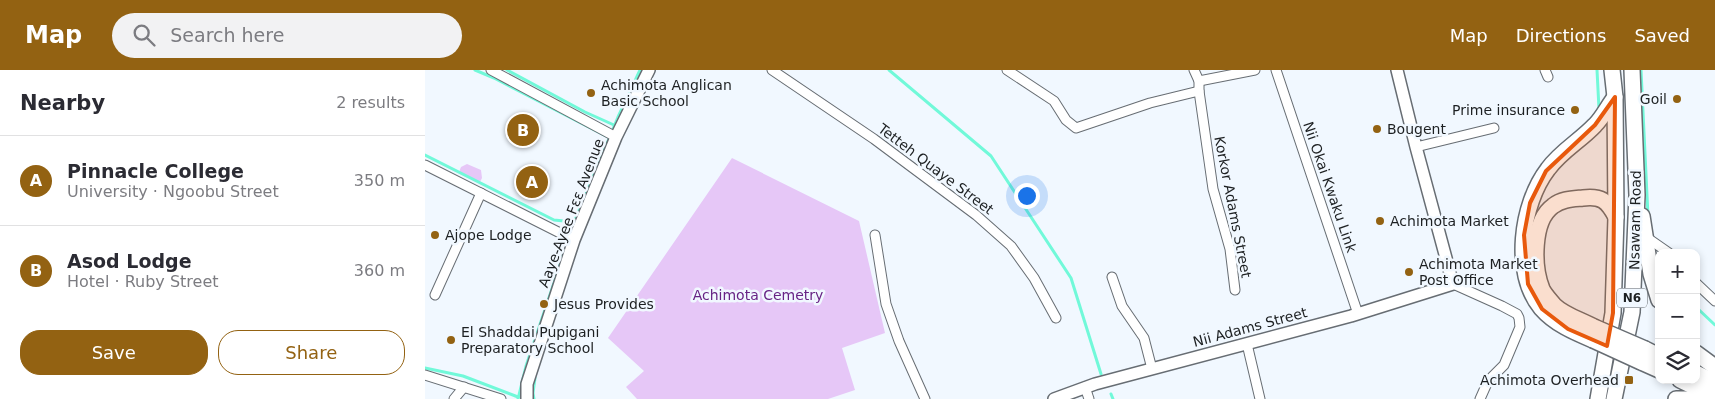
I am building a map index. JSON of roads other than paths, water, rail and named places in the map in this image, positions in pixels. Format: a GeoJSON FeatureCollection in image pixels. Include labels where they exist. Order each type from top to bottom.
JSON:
{"type":"FeatureCollection","features":[{"type":"Feature","properties":{"kind":"main road","name":"Nsawam Road"},"geometry":{"type":"LineString","coordinates":[[1598,399],[1613,313],[1616,217],[1615,97],[1612,70]]}},
{"type":"Feature","properties":{"kind":"main road","name":"Nsawam Road"},"geometry":{"type":"LineString","coordinates":[[1614,399],[1632,312],[1637,195],[1632,70]]}},
{"type":"Feature","properties":{"kind":"main road"},"geometry":{"type":"LineString","coordinates":[[1615,97],[1595,125],[1557,158],[1536,187],[1530,203],[1524,235],[1524,268],[1533,297],[1555,321],[1594,333],[1648,356]]}},
{"type":"Feature","properties":{"kind":"main road"},"geometry":{"type":"LineString","coordinates":[[1637,195],[1651,274],[1657,294]]}},
{"type":"Feature","properties":{"kind":"main road"},"geometry":{"type":"LineString","coordinates":[[1594,333],[1555,306],[1542,289],[1537,264],[1539,227],[1552,206],[1571,199],[1597,198],[1610,206],[1616,217]]}},
{"type":"Feature","properties":{"kind":"main road"},"geometry":{"type":"LineString","coordinates":[[1700,356],[1715,367]]}},
{"type":"Feature","properties":{"kind":"main road"},"geometry":{"type":"LineString","coordinates":[[1700,375],[1715,382]]}},
{"type":"Feature","properties":{"kind":"main road"},"geometry":{"type":"LineString","coordinates":[[1688,384],[1715,397]]}},
{"type":"Feature","properties":{"kind":"main road"},"geometry":{"type":"LineString","coordinates":[[1676,399],[1697,399]]}},
{"type":"Feature","properties":{"kind":"street"},"geometry":{"type":"LineString","coordinates":[[491,70],[616,137]]}},
{"type":"Feature","properties":{"kind":"street","name":"Aaye-Ayee Fɛɛ Avenue"},"geometry":{"type":"LineString","coordinates":[[527,399],[527,384],[574,240],[616,137],[649,70]]}},
{"type":"Feature","properties":{"kind":"street","name":"Tetteh Quaye Street"},"geometry":{"type":"LineString","coordinates":[[772,70],[874,139],[976,215],[1011,246],[1034,278],[1056,318]]}},
{"type":"Feature","properties":{"kind":"street"},"geometry":{"type":"LineString","coordinates":[[1007,70],[1054,101],[1065,120],[1076,128],[1199,86],[1255,70]]}},
{"type":"Feature","properties":{"kind":"street","name":"Korkor Adams Street"},"geometry":{"type":"LineString","coordinates":[[1194,70],[1199,86],[1213,189],[1229,248],[1235,290]]}},
{"type":"Feature","properties":{"kind":"street","name":"Nii Okai Kwaku Link"},"geometry":{"type":"LineString","coordinates":[[1275,70],[1358,314]]}},
{"type":"Feature","properties":{"kind":"street"},"geometry":{"type":"LineString","coordinates":[[1397,70],[1453,284],[1502,306],[1517,314],[1519,318],[1520,327],[1505,365],[1488,381],[1481,399]]}},
{"type":"Feature","properties":{"kind":"street"},"geometry":{"type":"LineString","coordinates":[[1416,147],[1493,128]]}},
{"type":"Feature","properties":{"kind":"street"},"geometry":{"type":"LineString","coordinates":[[425,165],[574,240]]}},
{"type":"Feature","properties":{"kind":"street"},"geometry":{"type":"LineString","coordinates":[[435,295],[481,193]]}},
{"type":"Feature","properties":{"kind":"street"},"geometry":{"type":"LineString","coordinates":[[875,235],[886,304],[899,341],[925,399]]}},
{"type":"Feature","properties":{"kind":"street"},"geometry":{"type":"LineString","coordinates":[[1646,238],[1663,249]]}},
{"type":"Feature","properties":{"kind":"street"},"geometry":{"type":"LineString","coordinates":[[1112,277],[1122,306],[1144,338],[1152,369]]}},
{"type":"Feature","properties":{"kind":"street","name":"Nii Adams Street"},"geometry":{"type":"LineString","coordinates":[[1054,399],[1087,393],[1152,369],[1358,314],[1453,284]]}},
{"type":"Feature","properties":{"kind":"street"},"geometry":{"type":"LineString","coordinates":[[1700,287],[1715,301]]}},
{"type":"Feature","properties":{"kind":"street"},"geometry":{"type":"LineString","coordinates":[[1247,344],[1260,399]]}},
{"type":"Feature","properties":{"kind":"street"},"geometry":{"type":"LineString","coordinates":[[425,375],[501,399]]}},
{"type":"Feature","properties":{"kind":"street"},"geometry":{"type":"LineString","coordinates":[[454,399],[464,387]]}},
{"type":"Feature","properties":{"kind":"waterway"},"geometry":{"type":"LineString","coordinates":[[475,70],[606,136]]}},
{"type":"Feature","properties":{"kind":"waterway"},"geometry":{"type":"LineString","coordinates":[[507,70],[585,112],[614,125]]}},
{"type":"Feature","properties":{"kind":"waterway"},"geometry":{"type":"LineString","coordinates":[[425,155],[554,220],[575,220],[640,70]]}},
{"type":"Feature","properties":{"kind":"waterway"},"geometry":{"type":"LineString","coordinates":[[889,70],[991,156],[1071,278],[1101,374]]}},
{"type":"Feature","properties":{"kind":"waterway"},"geometry":{"type":"LineString","coordinates":[[1597,70],[1599,109]]}},
{"type":"Feature","properties":{"kind":"waterway"},"geometry":{"type":"LineString","coordinates":[[1641,70],[1648,216]]}},
{"type":"Feature","properties":{"kind":"waterway"},"geometry":{"type":"LineString","coordinates":[[518,399],[526,366],[565,250]]}},
{"type":"Feature","properties":{"kind":"waterway"},"geometry":{"type":"LineString","coordinates":[[1700,311],[1715,325]]}},
{"type":"Feature","properties":{"kind":"waterway"},"geometry":{"type":"LineString","coordinates":[[425,368],[463,376],[518,397]]}},
{"type":"Feature","properties":{"kind":"waterway"},"geometry":{"type":"LineString","coordinates":[[534,399],[535,378]]}},
{"type":"Feature","properties":{"kind":"waterway"},"geometry":{"type":"LineString","coordinates":[[1111,394],[1113,399]]}},
{"type":"Feature","properties":{"kind":"place","name":"Achimota Anglican Basic School"},"geometry":{"type":"Point","coordinates":[591,93]}},
{"type":"Feature","properties":{"kind":"place","name":"Goil"},"geometry":{"type":"Point","coordinates":[1677,99]}},
{"type":"Feature","properties":{"kind":"place","name":"Prime insurance"},"geometry":{"type":"Point","coordinates":[1575,110]}},
{"type":"Feature","properties":{"kind":"place","name":"Bougent"},"geometry":{"type":"Point","coordinates":[1377,129]}},
{"type":"Feature","properties":{"kind":"place","name":"Asod Lodge"},"geometry":{"type":"Point","coordinates":[523,130]}},
{"type":"Feature","properties":{"kind":"place","name":"Pinnacle College"},"geometry":{"type":"Point","coordinates":[532,182]}},
{"type":"Feature","properties":{"kind":"place","name":"Achimota Market"},"geometry":{"type":"Point","coordinates":[1380,221]}},
{"type":"Feature","properties":{"kind":"place","name":"Ajope Lodge"},"geometry":{"type":"Point","coordinates":[435,235]}},
{"type":"Feature","properties":{"kind":"place","name":"Achimota Market Post Office"},"geometry":{"type":"Point","coordinates":[1409,272]}},
{"type":"Feature","properties":{"kind":"place","name":"Jesus Provides"},"geometry":{"type":"Point","coordinates":[544,304]}},
{"type":"Feature","properties":{"kind":"place","name":"El Shaddai Pupigani Preparatory School"},"geometry":{"type":"Point","coordinates":[451,340]}},
{"type":"Feature","properties":{"kind":"place","name":"Achimota Overhead"},"geometry":{"type":"Point","coordinates":[1629,380]}},
{"type":"Feature","properties":{"kind":"park label","name":"Achimota Cemetry"},"geometry":{"type":"Point","coordinates":[758,295]}}]}
